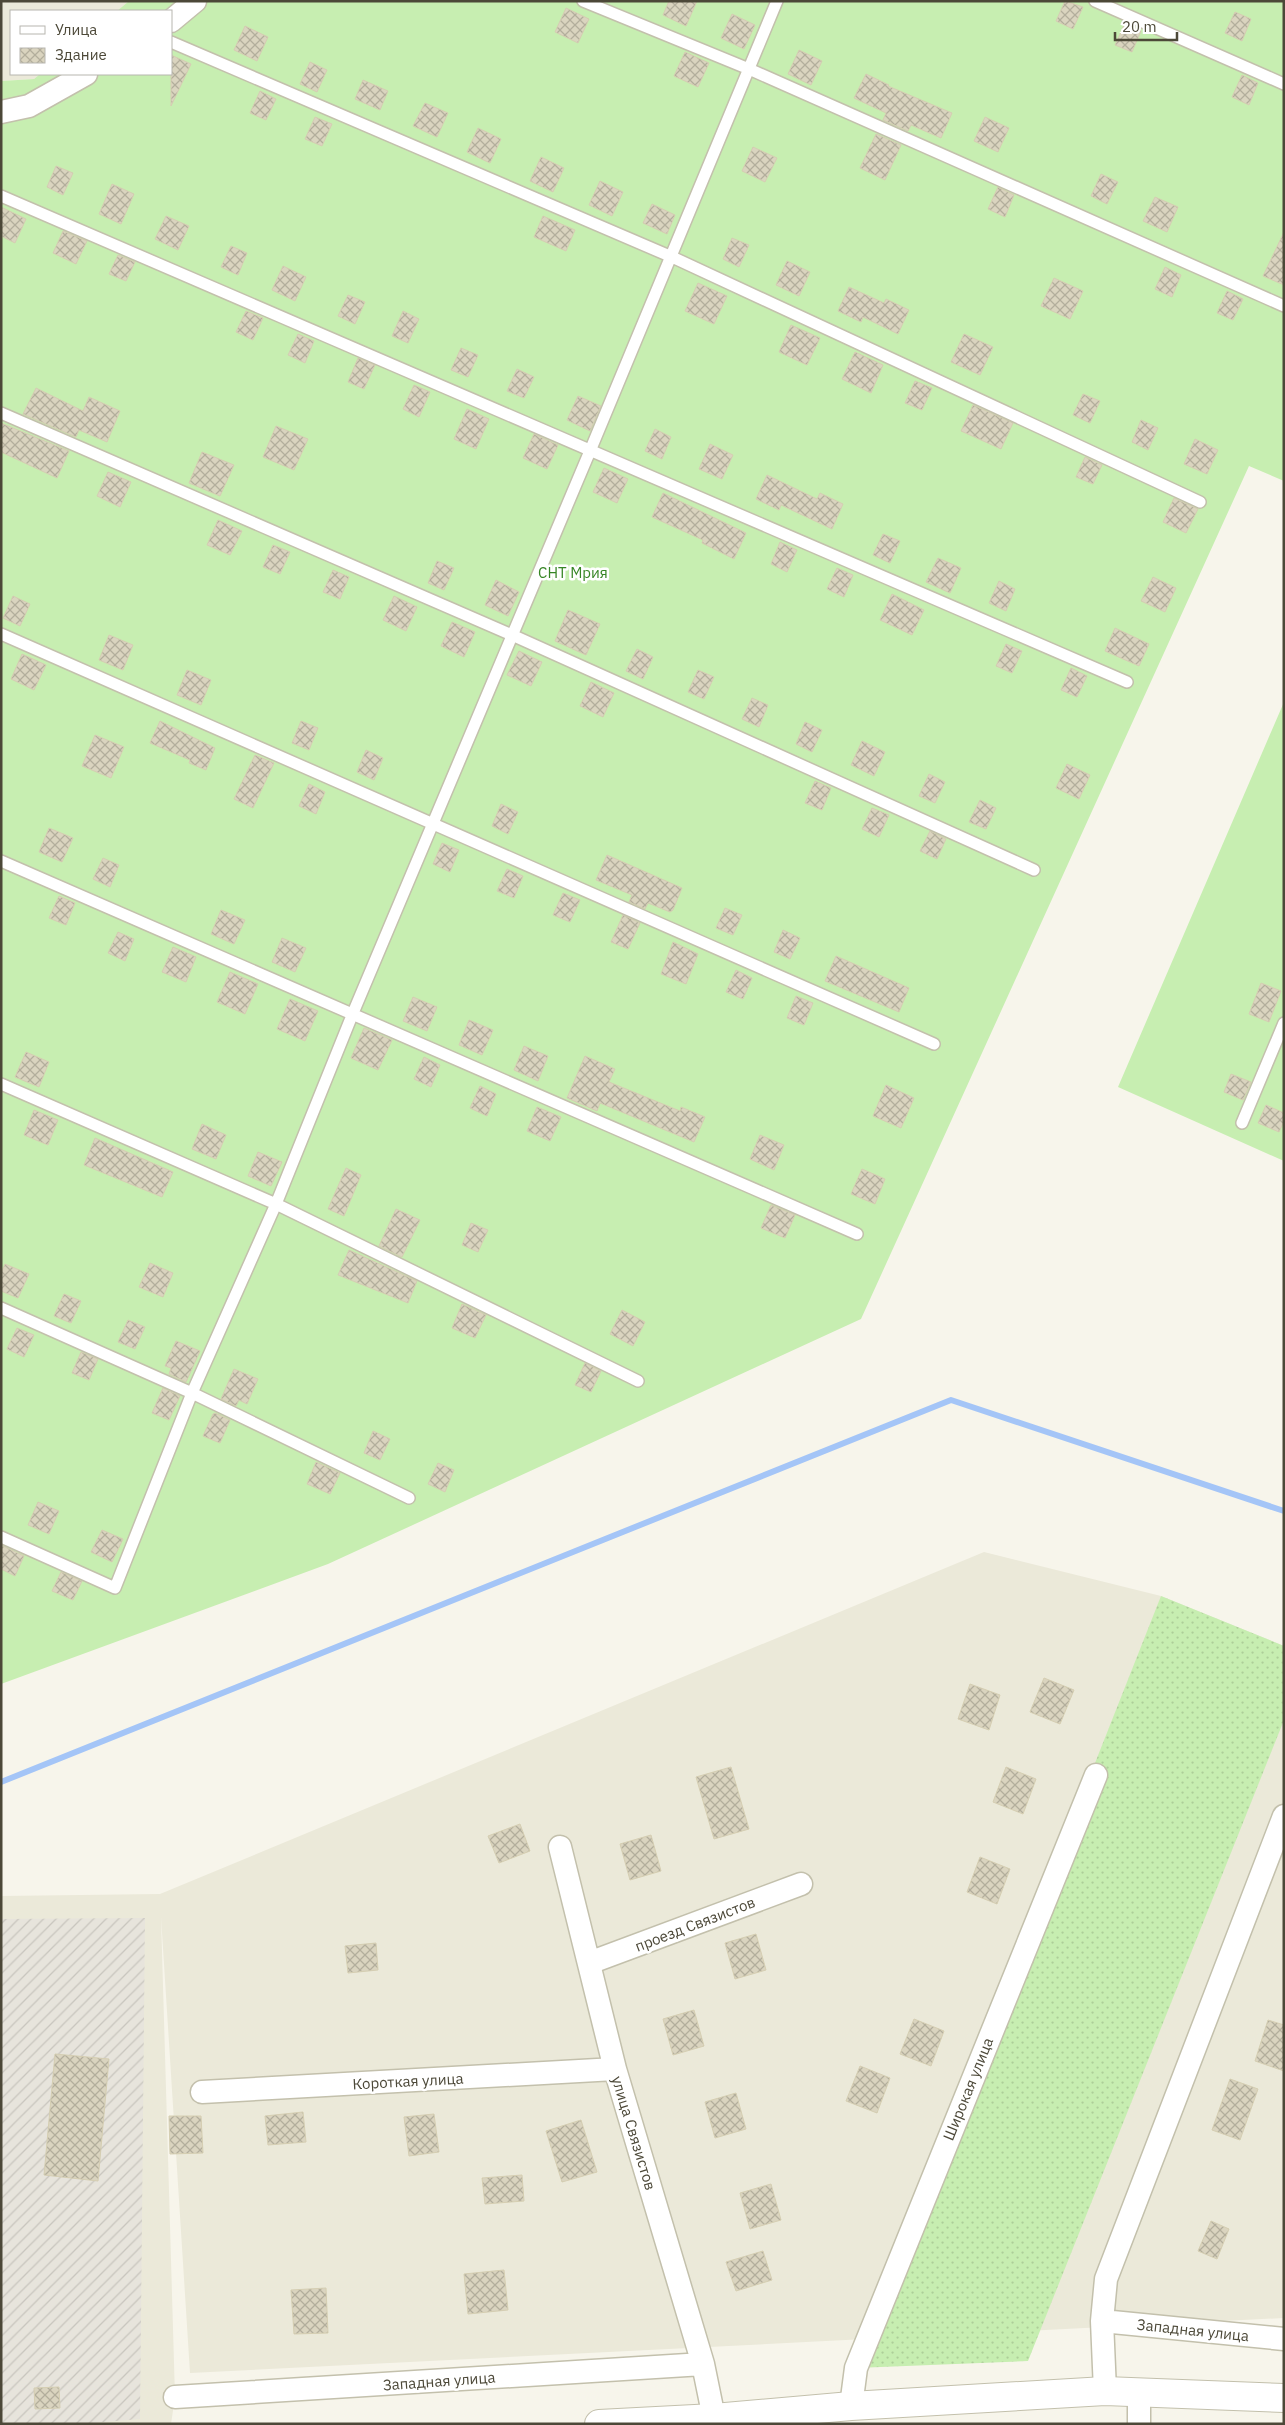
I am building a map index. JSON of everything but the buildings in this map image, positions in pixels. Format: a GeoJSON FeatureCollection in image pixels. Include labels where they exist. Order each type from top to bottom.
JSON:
{"type":"FeatureCollection","features":[{"type":"Feature","properties":{"kind":"street"},"geometry":{"type":"LineString","coordinates":[[172,20],[195,1]]}},
{"type":"Feature","properties":{"kind":"street"},"geometry":{"type":"LineString","coordinates":[[1,112],[29,106],[84,75]]}},
{"type":"Feature","properties":{"kind":"street","name":"Широкая улица"},"geometry":{"type":"LineString","coordinates":[[851,2406],[856,2368],[1096,1775]]}},
{"type":"Feature","properties":{"kind":"street"},"geometry":{"type":"LineString","coordinates":[[1105,2391],[1102,2321],[1106,2279],[1284,1816]]}},
{"type":"Feature","properties":{"kind":"street","name":"улица Связистов"},"geometry":{"type":"LineString","coordinates":[[560,1847],[615,2069],[703,2364],[714,2418]]}},
{"type":"Feature","properties":{"kind":"street","name":"проезд Связистов"},"geometry":{"type":"LineString","coordinates":[[589,1963],[801,1884]]}},
{"type":"Feature","properties":{"kind":"street","name":"Короткая улица"},"geometry":{"type":"LineString","coordinates":[[202,2092],[615,2069]]}},
{"type":"Feature","properties":{"kind":"street","name":"Западная улица"},"geometry":{"type":"LineString","coordinates":[[1102,2321],[1284,2339]]}},
{"type":"Feature","properties":{"kind":"street","name":"Западная улица"},"geometry":{"type":"LineString","coordinates":[[175,2397],[703,2364]]}},
{"type":"Feature","properties":{"kind":"street"},"geometry":{"type":"LineString","coordinates":[[599,2424],[714,2418],[851,2406],[1105,2391],[1284,2398]]}},
{"type":"Feature","properties":{"kind":"street"},"geometry":{"type":"LineString","coordinates":[[1139,2393],[1139,2424]]}},
{"type":"Feature","properties":{"kind":"lane"},"geometry":{"type":"LineString","coordinates":[[583,1],[749,69],[1284,306]]}},
{"type":"Feature","properties":{"kind":"lane"},"geometry":{"type":"LineString","coordinates":[[1,1537],[114,1588],[192,1393],[276,1204],[353,1013],[672,257],[777,1]]}},
{"type":"Feature","properties":{"kind":"lane"},"geometry":{"type":"LineString","coordinates":[[1095,1],[1284,84]]}},
{"type":"Feature","properties":{"kind":"lane"},"geometry":{"type":"LineString","coordinates":[[172,42],[672,257],[1200,502]]}},
{"type":"Feature","properties":{"kind":"lane"},"geometry":{"type":"LineString","coordinates":[[1,196],[1127,682]]}},
{"type":"Feature","properties":{"kind":"lane"},"geometry":{"type":"LineString","coordinates":[[1,413],[512,636],[1034,870]]}},
{"type":"Feature","properties":{"kind":"lane"},"geometry":{"type":"LineString","coordinates":[[1,634],[934,1044]]}},
{"type":"Feature","properties":{"kind":"lane"},"geometry":{"type":"LineString","coordinates":[[1,861],[857,1234]]}},
{"type":"Feature","properties":{"kind":"lane"},"geometry":{"type":"LineString","coordinates":[[1242,1123],[1284,1023]]}},
{"type":"Feature","properties":{"kind":"lane"},"geometry":{"type":"LineString","coordinates":[[1,1084],[276,1204],[638,1381]]}},
{"type":"Feature","properties":{"kind":"lane"},"geometry":{"type":"LineString","coordinates":[[1,1308],[192,1393],[409,1498]]}},
{"type":"Feature","properties":{"kind":"shaded area"},"geometry":{"type":"Polygon","coordinates":[[[1,1],[129,1],[118,10],[10,10],[10,75],[39,75],[34,79],[1,81],[1,1]]]}},
{"type":"Feature","properties":{"kind":"shaded area"},"geometry":{"type":"Polygon","coordinates":[[[984,1552],[1161,1596],[1284,1646],[1284,2318],[190,2373],[161,1917],[175,2397],[171,2424],[1,2424],[1,1896],[160,1894],[984,1552]]]}},
{"type":"Feature","properties":{"kind":"shaded area"},"geometry":{"type":"Polygon","coordinates":[[[145,1918],[140,2419],[80,2424],[1,2424],[1,1919],[145,1918]]]}},
{"type":"Feature","properties":{"kind":"green space","name":"СНТ Мрия"},"geometry":{"type":"Polygon","coordinates":[[[129,1],[1284,1],[1284,481],[1249,466],[861,1319],[328,1564],[1,1684],[1,81],[34,79],[39,75],[172,75],[172,10],[118,10],[129,1]]]}},
{"type":"Feature","properties":{"kind":"green space"},"geometry":{"type":"Polygon","coordinates":[[[1284,702],[1284,1161],[1118,1087],[1284,702]]]}},
{"type":"Feature","properties":{"kind":"green space"},"geometry":{"type":"Polygon","coordinates":[[[1161,1596],[1284,1646],[1284,1720],[1028,2361],[856,2368],[1161,1596]]]}},
{"type":"Feature","properties":{"kind":"waterway"},"geometry":{"type":"LineString","coordinates":[[1,1782],[951,1400],[1284,1511]]}}]}
